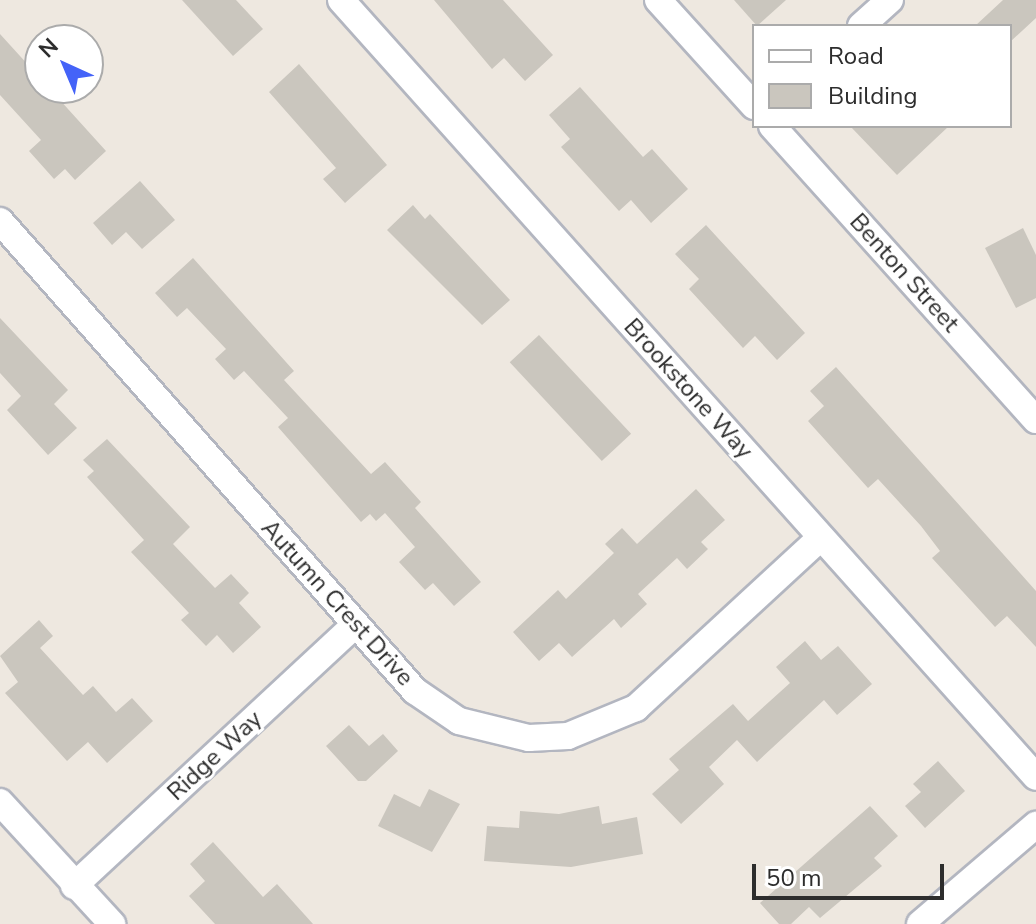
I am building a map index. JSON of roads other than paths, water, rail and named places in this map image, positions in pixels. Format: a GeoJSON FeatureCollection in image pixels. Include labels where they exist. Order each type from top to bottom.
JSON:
{"type":"FeatureCollection","features":[{"type":"Feature","properties":{"kind":"street","name":"Brookstone Way"},"geometry":{"type":"LineString","coordinates":[[341,0],[1036,777]]}},
{"type":"Feature","properties":{"kind":"street"},"geometry":{"type":"LineString","coordinates":[[658,0],[752,104]]}},
{"type":"Feature","properties":{"kind":"street"},"geometry":{"type":"LineString","coordinates":[[863,24],[890,0]]}},
{"type":"Feature","properties":{"kind":"street","name":"Benton Street"},"geometry":{"type":"LineString","coordinates":[[774,128],[1036,420]]}},
{"type":"Feature","properties":{"kind":"street","name":"Autumn Crest Drive"},"geometry":{"type":"LineString","coordinates":[[0,221],[415,691],[459,721],[529,738],[568,736],[636,708],[820,538]]}},
{"type":"Feature","properties":{"kind":"street","name":"Ridge Way"},"geometry":{"type":"LineString","coordinates":[[74,886],[355,625]]}},
{"type":"Feature","properties":{"kind":"street"},"geometry":{"type":"LineString","coordinates":[[0,802],[112,924]]}},
{"type":"Feature","properties":{"kind":"street"},"geometry":{"type":"LineString","coordinates":[[920,924],[1036,825]]}}]}
